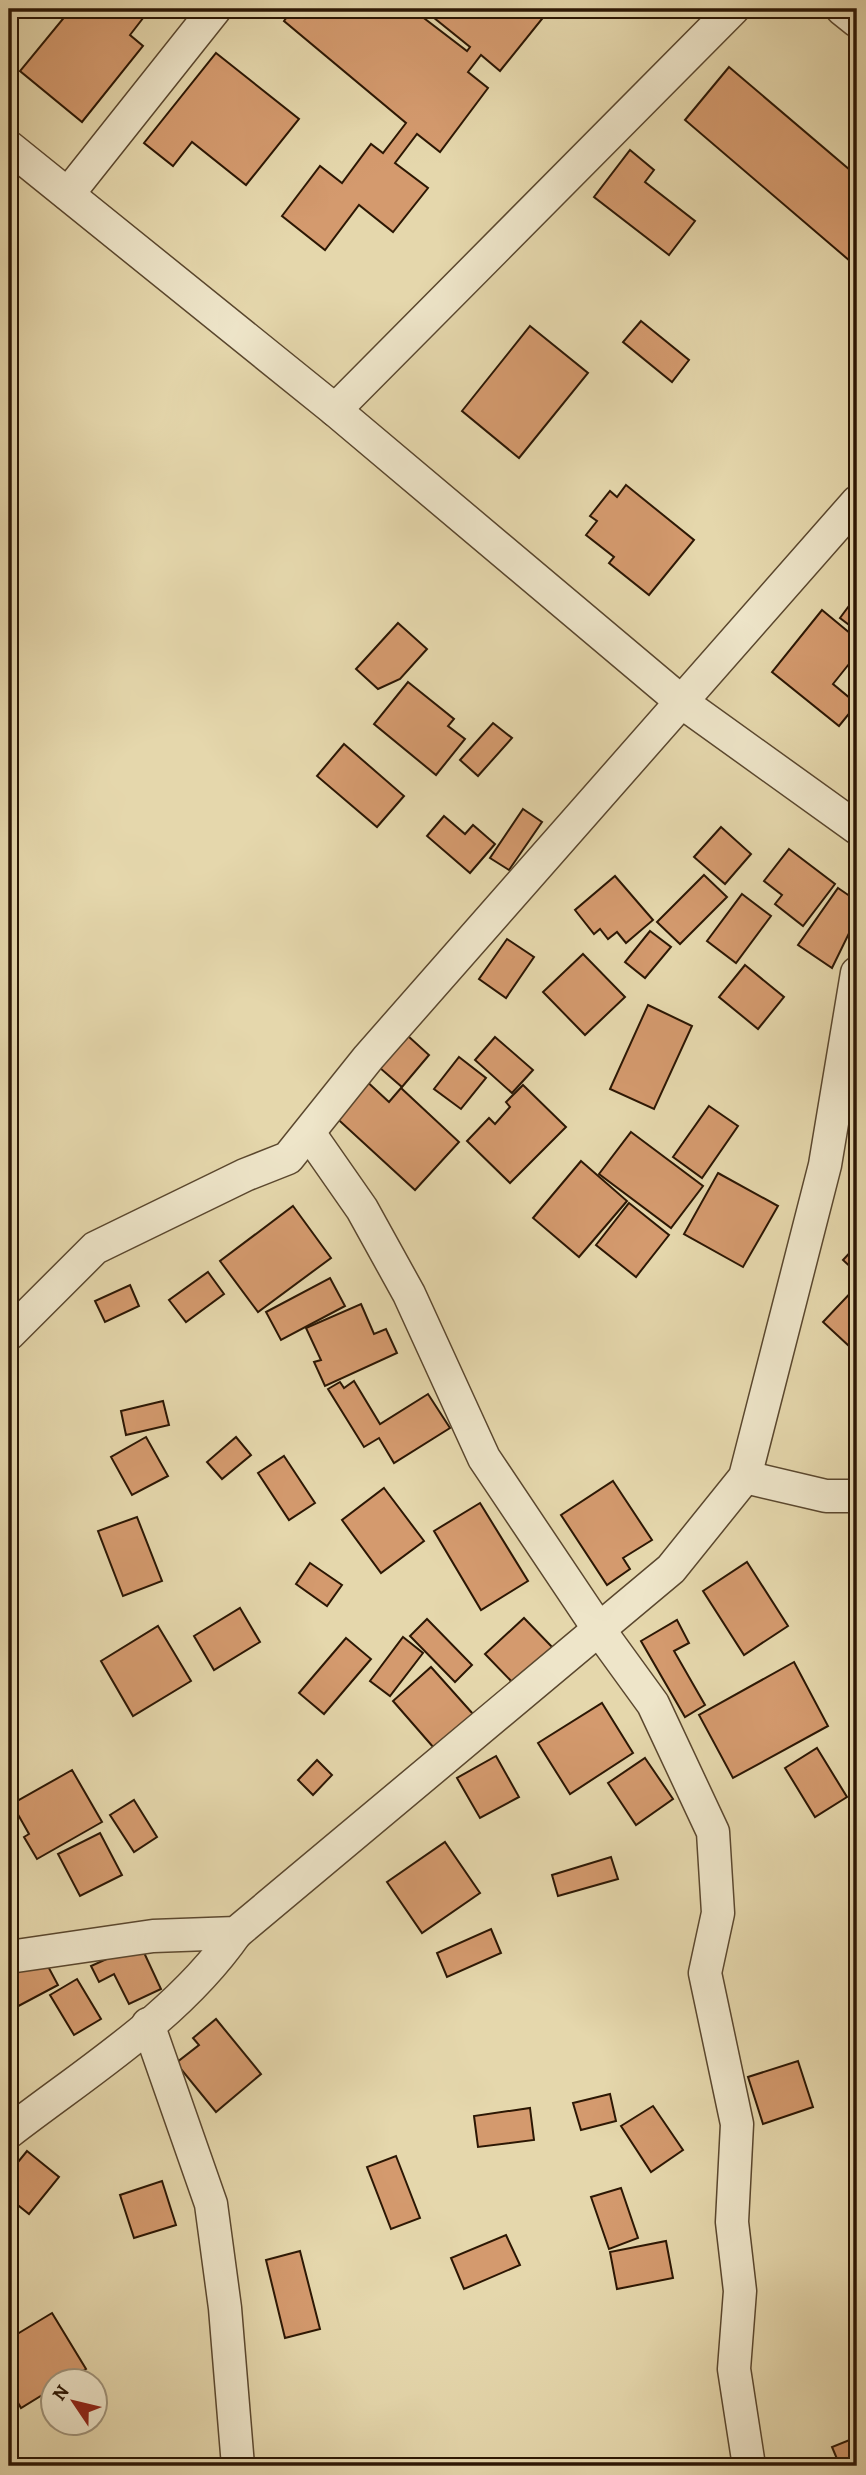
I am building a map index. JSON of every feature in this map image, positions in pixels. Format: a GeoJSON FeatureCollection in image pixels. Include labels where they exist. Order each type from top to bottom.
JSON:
{"type":"FeatureCollection","features":[{"type":"Feature","properties":{"kind":"street"},"geometry":{"type":"LineString","coordinates":[[68,194],[215,9]]}},
{"type":"Feature","properties":{"kind":"street"},"geometry":{"type":"LineString","coordinates":[[335,410],[733,9]]}},
{"type":"Feature","properties":{"kind":"street"},"geometry":{"type":"LineString","coordinates":[[842,9],[857,21]]}},
{"type":"Feature","properties":{"kind":"street"},"geometry":{"type":"LineString","coordinates":[[9,147],[335,410],[683,704],[857,828]]}},
{"type":"Feature","properties":{"kind":"street"},"geometry":{"type":"LineString","coordinates":[[9,1334],[95,1248],[245,1175],[288,1158],[368,1058],[683,704],[857,502]]}},
{"type":"Feature","properties":{"kind":"street"},"geometry":{"type":"LineString","coordinates":[[9,2132],[106,2060],[212,1967],[236,1933],[671,1569],[745,1477],[825,1165],[857,973]]}},
{"type":"Feature","properties":{"kind":"street"},"geometry":{"type":"LineString","coordinates":[[309,1133],[362,1209],[409,1294],[484,1458],[600,1631],[653,1704],[713,1832],[718,1913],[705,1973],[737,2124],[732,2222],[740,2291],[734,2369],[749,2466]]}},
{"type":"Feature","properties":{"kind":"street"},"geometry":{"type":"LineString","coordinates":[[745,1477],[826,1496],[857,1496]]}},
{"type":"Feature","properties":{"kind":"street"},"geometry":{"type":"LineString","coordinates":[[9,1957],[153,1936],[236,1933]]}},
{"type":"Feature","properties":{"kind":"street"},"geometry":{"type":"LineString","coordinates":[[148,2024],[211,2204],[225,2308],[238,2466]]}},
{"type":"Feature","properties":{"kind":"building"},"geometry":{"type":"Polygon","coordinates":[[[71,9],[150,9],[130,35],[143,46],[82,122],[20,71],[71,9]]]}},
{"type":"Feature","properties":{"kind":"building"},"geometry":{"type":"Polygon","coordinates":[[[293,9],[412,9],[467,51],[470,47],[423,9],[550,9],[500,71],[481,55],[468,72],[488,88],[440,152],[417,134],[395,163],[428,188],[393,232],[359,205],[325,250],[282,216],[320,166],[342,183],[371,144],[383,153],[406,123],[284,21],[293,9]]]}},
{"type":"Feature","properties":{"kind":"building"},"geometry":{"type":"Polygon","coordinates":[[[216,53],[299,119],[246,185],[192,142],[173,166],[144,143],[216,53]]]}},
{"type":"Feature","properties":{"kind":"building"},"geometry":{"type":"Polygon","coordinates":[[[729,67],[857,176],[857,267],[685,120],[729,67]]]}},
{"type":"Feature","properties":{"kind":"building"},"geometry":{"type":"Polygon","coordinates":[[[630,150],[654,170],[645,182],[695,221],[669,255],[594,197],[630,150]]]}},
{"type":"Feature","properties":{"kind":"building"},"geometry":{"type":"Polygon","coordinates":[[[641,321],[689,360],[672,382],[623,342],[641,321]]]}},
{"type":"Feature","properties":{"kind":"building"},"geometry":{"type":"Polygon","coordinates":[[[530,326],[588,373],[519,458],[462,411],[530,326]]]}},
{"type":"Feature","properties":{"kind":"building"},"geometry":{"type":"Polygon","coordinates":[[[626,485],[694,540],[649,595],[609,563],[614,557],[586,535],[597,521],[590,516],[610,491],[617,497],[626,485]]]}},
{"type":"Feature","properties":{"kind":"building"},"geometry":{"type":"Polygon","coordinates":[[[857,595],[857,631],[840,618],[857,595]]]}},
{"type":"Feature","properties":{"kind":"building"},"geometry":{"type":"Polygon","coordinates":[[[822,610],[857,639],[857,654],[833,684],[857,704],[839,726],[772,672],[822,610]]]}},
{"type":"Feature","properties":{"kind":"building"},"geometry":{"type":"Polygon","coordinates":[[[398,623],[427,649],[400,679],[378,689],[356,669],[398,623]]]}},
{"type":"Feature","properties":{"kind":"building"},"geometry":{"type":"Polygon","coordinates":[[[408,682],[454,719],[448,726],[465,739],[436,775],[374,724],[408,682]]]}},
{"type":"Feature","properties":{"kind":"building"},"geometry":{"type":"Polygon","coordinates":[[[493,723],[512,738],[478,776],[460,760],[493,723]]]}},
{"type":"Feature","properties":{"kind":"building"},"geometry":{"type":"Polygon","coordinates":[[[344,744],[404,796],[377,827],[317,776],[344,744]]]}},
{"type":"Feature","properties":{"kind":"building"},"geometry":{"type":"Polygon","coordinates":[[[523,809],[542,822],[509,870],[490,858],[523,809]]]}},
{"type":"Feature","properties":{"kind":"building"},"geometry":{"type":"Polygon","coordinates":[[[444,816],[465,834],[473,825],[495,844],[470,873],[427,836],[444,816]]]}},
{"type":"Feature","properties":{"kind":"building"},"geometry":{"type":"Polygon","coordinates":[[[721,827],[751,854],[725,884],[694,857],[721,827]]]}},
{"type":"Feature","properties":{"kind":"building"},"geometry":{"type":"Polygon","coordinates":[[[789,849],[835,884],[803,926],[775,904],[782,895],[764,881],[789,849]]]}},
{"type":"Feature","properties":{"kind":"building"},"geometry":{"type":"Polygon","coordinates":[[[704,875],[727,897],[680,944],[657,922],[704,875]]]}},
{"type":"Feature","properties":{"kind":"building"},"geometry":{"type":"Polygon","coordinates":[[[615,876],[653,920],[626,943],[617,932],[608,939],[600,929],[594,934],[575,910],[615,876]]]}},
{"type":"Feature","properties":{"kind":"building"},"geometry":{"type":"Polygon","coordinates":[[[838,888],[857,901],[857,917],[832,968],[798,945],[838,888]]]}},
{"type":"Feature","properties":{"kind":"building"},"geometry":{"type":"Polygon","coordinates":[[[742,894],[771,916],[736,963],[707,941],[742,894]]]}},
{"type":"Feature","properties":{"kind":"building"},"geometry":{"type":"Polygon","coordinates":[[[650,931],[671,947],[645,978],[625,962],[650,931]]]}},
{"type":"Feature","properties":{"kind":"building"},"geometry":{"type":"Polygon","coordinates":[[[507,939],[534,957],[506,998],[479,979],[507,939]]]}},
{"type":"Feature","properties":{"kind":"building"},"geometry":{"type":"Polygon","coordinates":[[[583,954],[625,997],[585,1035],[543,992],[583,954]]]}},
{"type":"Feature","properties":{"kind":"building"},"geometry":{"type":"Polygon","coordinates":[[[745,965],[784,997],[758,1029],[719,997],[745,965]]]}},
{"type":"Feature","properties":{"kind":"building"},"geometry":{"type":"Polygon","coordinates":[[[648,1005],[692,1026],[654,1109],[610,1089],[648,1005]]]}},
{"type":"Feature","properties":{"kind":"building"},"geometry":{"type":"Polygon","coordinates":[[[408,1036],[429,1055],[402,1087],[380,1068],[408,1036]]]}},
{"type":"Feature","properties":{"kind":"building"},"geometry":{"type":"Polygon","coordinates":[[[495,1037],[533,1070],[512,1093],[475,1060],[495,1037]]]}},
{"type":"Feature","properties":{"kind":"building"},"geometry":{"type":"Polygon","coordinates":[[[459,1057],[486,1078],[461,1109],[434,1089],[459,1057]]]}},
{"type":"Feature","properties":{"kind":"building"},"geometry":{"type":"Polygon","coordinates":[[[362,1077],[389,1102],[401,1088],[459,1142],[415,1190],[330,1112],[362,1077]]]}},
{"type":"Feature","properties":{"kind":"building"},"geometry":{"type":"Polygon","coordinates":[[[523,1085],[566,1127],[510,1183],[467,1141],[489,1118],[495,1124],[510,1107],[506,1102],[523,1085]]]}},
{"type":"Feature","properties":{"kind":"building"},"geometry":{"type":"Polygon","coordinates":[[[709,1106],[738,1126],[702,1178],[673,1157],[709,1106]]]}},
{"type":"Feature","properties":{"kind":"building"},"geometry":{"type":"Polygon","coordinates":[[[631,1132],[703,1186],[671,1228],[599,1174],[631,1132]]]}},
{"type":"Feature","properties":{"kind":"building"},"geometry":{"type":"Polygon","coordinates":[[[581,1161],[627,1201],[579,1257],[533,1218],[581,1161]]]}},
{"type":"Feature","properties":{"kind":"building"},"geometry":{"type":"Polygon","coordinates":[[[718,1173],[778,1206],[743,1267],[684,1234],[718,1173]]]}},
{"type":"Feature","properties":{"kind":"building"},"geometry":{"type":"Polygon","coordinates":[[[629,1203],[669,1235],[636,1277],[596,1245],[629,1203]]]}},
{"type":"Feature","properties":{"kind":"building"},"geometry":{"type":"Polygon","coordinates":[[[293,1206],[331,1258],[258,1312],[220,1261],[293,1206]]]}},
{"type":"Feature","properties":{"kind":"building"},"geometry":{"type":"Polygon","coordinates":[[[857,1245],[857,1273],[843,1260],[857,1245]]]}},
{"type":"Feature","properties":{"kind":"building"},"geometry":{"type":"Polygon","coordinates":[[[208,1272],[224,1294],[186,1322],[169,1300],[208,1272]]]}},
{"type":"Feature","properties":{"kind":"building"},"geometry":{"type":"Polygon","coordinates":[[[330,1278],[345,1306],[281,1340],[266,1312],[330,1278]]]}},
{"type":"Feature","properties":{"kind":"building"},"geometry":{"type":"Polygon","coordinates":[[[130,1285],[139,1306],[105,1322],[95,1301],[130,1285]]]}},
{"type":"Feature","properties":{"kind":"building"},"geometry":{"type":"Polygon","coordinates":[[[857,1286],[857,1337],[849,1346],[823,1322],[857,1286]]]}},
{"type":"Feature","properties":{"kind":"building"},"geometry":{"type":"Polygon","coordinates":[[[361,1304],[374,1334],[386,1329],[397,1353],[325,1386],[314,1362],[321,1360],[306,1328],[361,1304]]]}},
{"type":"Feature","properties":{"kind":"building"},"geometry":{"type":"Polygon","coordinates":[[[354,1381],[380,1424],[428,1394],[450,1428],[394,1463],[379,1438],[364,1447],[328,1389],[340,1382],[344,1388],[354,1381]]]}},
{"type":"Feature","properties":{"kind":"building"},"geometry":{"type":"Polygon","coordinates":[[[163,1401],[169,1425],[126,1435],[121,1411],[163,1401]]]}},
{"type":"Feature","properties":{"kind":"building"},"geometry":{"type":"Polygon","coordinates":[[[146,1437],[168,1476],[132,1495],[111,1457],[146,1437]]]}},
{"type":"Feature","properties":{"kind":"building"},"geometry":{"type":"Polygon","coordinates":[[[236,1437],[251,1455],[222,1479],[207,1462],[236,1437]]]}},
{"type":"Feature","properties":{"kind":"building"},"geometry":{"type":"Polygon","coordinates":[[[284,1456],[315,1503],[289,1520],[258,1473],[284,1456]]]}},
{"type":"Feature","properties":{"kind":"building"},"geometry":{"type":"Polygon","coordinates":[[[613,1481],[652,1540],[623,1558],[630,1569],[607,1585],[561,1515],[613,1481]]]}},
{"type":"Feature","properties":{"kind":"building"},"geometry":{"type":"Polygon","coordinates":[[[384,1488],[424,1541],[381,1573],[342,1520],[384,1488]]]}},
{"type":"Feature","properties":{"kind":"building"},"geometry":{"type":"Polygon","coordinates":[[[480,1503],[528,1581],[481,1610],[434,1531],[480,1503]]]}},
{"type":"Feature","properties":{"kind":"building"},"geometry":{"type":"Polygon","coordinates":[[[137,1517],[162,1581],[123,1596],[98,1531],[137,1517]]]}},
{"type":"Feature","properties":{"kind":"building"},"geometry":{"type":"Polygon","coordinates":[[[747,1562],[788,1626],[744,1655],[703,1591],[747,1562]]]}},
{"type":"Feature","properties":{"kind":"building"},"geometry":{"type":"Polygon","coordinates":[[[310,1563],[342,1585],[327,1606],[296,1584],[310,1563]]]}},
{"type":"Feature","properties":{"kind":"building"},"geometry":{"type":"Polygon","coordinates":[[[240,1608],[260,1642],[214,1670],[194,1636],[240,1608]]]}},
{"type":"Feature","properties":{"kind":"building"},"geometry":{"type":"Polygon","coordinates":[[[524,1618],[554,1649],[515,1685],[485,1654],[524,1618]]]}},
{"type":"Feature","properties":{"kind":"building"},"geometry":{"type":"Polygon","coordinates":[[[427,1619],[472,1665],[455,1682],[410,1636],[427,1619]]]}},
{"type":"Feature","properties":{"kind":"building"},"geometry":{"type":"Polygon","coordinates":[[[677,1620],[689,1643],[674,1651],[705,1705],[685,1717],[641,1641],[677,1620]]]}},
{"type":"Feature","properties":{"kind":"building"},"geometry":{"type":"Polygon","coordinates":[[[158,1626],[191,1681],[133,1716],[101,1661],[158,1626]]]}},
{"type":"Feature","properties":{"kind":"building"},"geometry":{"type":"Polygon","coordinates":[[[403,1637],[423,1653],[390,1696],[370,1681],[403,1637]]]}},
{"type":"Feature","properties":{"kind":"building"},"geometry":{"type":"Polygon","coordinates":[[[346,1638],[371,1659],[324,1714],[299,1693],[346,1638]]]}},
{"type":"Feature","properties":{"kind":"building"},"geometry":{"type":"Polygon","coordinates":[[[794,1662],[828,1726],[733,1778],[699,1715],[794,1662]]]}},
{"type":"Feature","properties":{"kind":"building"},"geometry":{"type":"Polygon","coordinates":[[[431,1667],[473,1714],[434,1748],[393,1701],[431,1667]]]}},
{"type":"Feature","properties":{"kind":"building"},"geometry":{"type":"Polygon","coordinates":[[[602,1703],[633,1753],[570,1794],[538,1743],[602,1703]]]}},
{"type":"Feature","properties":{"kind":"building"},"geometry":{"type":"Polygon","coordinates":[[[817,1748],[847,1797],[815,1817],[785,1768],[817,1748]]]}},
{"type":"Feature","properties":{"kind":"building"},"geometry":{"type":"Polygon","coordinates":[[[496,1756],[519,1797],[480,1818],[457,1778],[496,1756]]]}},
{"type":"Feature","properties":{"kind":"building"},"geometry":{"type":"Polygon","coordinates":[[[645,1758],[673,1799],[636,1825],[608,1783],[645,1758]]]}},
{"type":"Feature","properties":{"kind":"building"},"geometry":{"type":"Polygon","coordinates":[[[317,1760],[332,1775],[313,1795],[298,1780],[317,1760]]]}},
{"type":"Feature","properties":{"kind":"building"},"geometry":{"type":"Polygon","coordinates":[[[72,1770],[102,1822],[37,1859],[24,1837],[29,1834],[12,1804],[72,1770]]]}},
{"type":"Feature","properties":{"kind":"building"},"geometry":{"type":"Polygon","coordinates":[[[134,1800],[157,1837],[134,1852],[110,1815],[134,1800]]]}},
{"type":"Feature","properties":{"kind":"building"},"geometry":{"type":"Polygon","coordinates":[[[100,1833],[122,1875],[80,1896],[58,1854],[100,1833]]]}},
{"type":"Feature","properties":{"kind":"building"},"geometry":{"type":"Polygon","coordinates":[[[445,1842],[480,1893],[422,1933],[387,1882],[445,1842]]]}},
{"type":"Feature","properties":{"kind":"building"},"geometry":{"type":"Polygon","coordinates":[[[611,1857],[618,1879],[558,1896],[552,1875],[611,1857]]]}},
{"type":"Feature","properties":{"kind":"building"},"geometry":{"type":"Polygon","coordinates":[[[491,1929],[501,1953],[447,1977],[437,1953],[491,1929]]]}},
{"type":"Feature","properties":{"kind":"building"},"geometry":{"type":"Polygon","coordinates":[[[140,1944],[161,1989],[129,2004],[114,1974],[99,1982],[91,1966],[140,1944]]]}},
{"type":"Feature","properties":{"kind":"building"},"geometry":{"type":"Polygon","coordinates":[[[43,1957],[58,1985],[9,2011],[9,1976],[43,1957]]]}},
{"type":"Feature","properties":{"kind":"building"},"geometry":{"type":"Polygon","coordinates":[[[77,1979],[101,2019],[74,2035],[50,1995],[77,1979]]]}},
{"type":"Feature","properties":{"kind":"building"},"geometry":{"type":"Polygon","coordinates":[[[216,2019],[261,2074],[216,2112],[176,2063],[199,2045],[193,2038],[216,2019]]]}},
{"type":"Feature","properties":{"kind":"building"},"geometry":{"type":"Polygon","coordinates":[[[798,2061],[813,2107],[763,2124],[748,2077],[798,2061]]]}},
{"type":"Feature","properties":{"kind":"building"},"geometry":{"type":"Polygon","coordinates":[[[610,2094],[616,2121],[581,2130],[573,2103],[610,2094]]]}},
{"type":"Feature","properties":{"kind":"building"},"geometry":{"type":"Polygon","coordinates":[[[653,2106],[683,2150],[651,2172],[621,2126],[653,2106]]]}},
{"type":"Feature","properties":{"kind":"building"},"geometry":{"type":"Polygon","coordinates":[[[530,2108],[534,2140],[478,2147],[474,2116],[530,2108]]]}},
{"type":"Feature","properties":{"kind":"building"},"geometry":{"type":"Polygon","coordinates":[[[27,2151],[59,2177],[29,2214],[9,2198],[9,2173],[27,2151]]]}},
{"type":"Feature","properties":{"kind":"building"},"geometry":{"type":"Polygon","coordinates":[[[396,2156],[420,2218],[391,2229],[367,2167],[396,2156]]]}},
{"type":"Feature","properties":{"kind":"building"},"geometry":{"type":"Polygon","coordinates":[[[162,2181],[176,2225],[134,2238],[120,2195],[162,2181]]]}},
{"type":"Feature","properties":{"kind":"building"},"geometry":{"type":"Polygon","coordinates":[[[621,2188],[638,2238],[609,2249],[591,2197],[621,2188]]]}},
{"type":"Feature","properties":{"kind":"building"},"geometry":{"type":"Polygon","coordinates":[[[506,2235],[520,2265],[464,2289],[451,2258],[506,2235]]]}},
{"type":"Feature","properties":{"kind":"building"},"geometry":{"type":"Polygon","coordinates":[[[666,2241],[673,2278],[617,2289],[610,2252],[666,2241]]]}},
{"type":"Feature","properties":{"kind":"building"},"geometry":{"type":"Polygon","coordinates":[[[300,2251],[320,2329],[285,2338],[266,2260],[300,2251]]]}},
{"type":"Feature","properties":{"kind":"building"},"geometry":{"type":"Polygon","coordinates":[[[52,2313],[84,2366],[38,2366],[38,2398],[21,2408],[9,2387],[9,2339],[52,2313]]]}},
{"type":"Feature","properties":{"kind":"building"},"geometry":{"type":"Polygon","coordinates":[[[857,2437],[857,2466],[840,2466],[832,2447],[857,2437]]]}}]}
